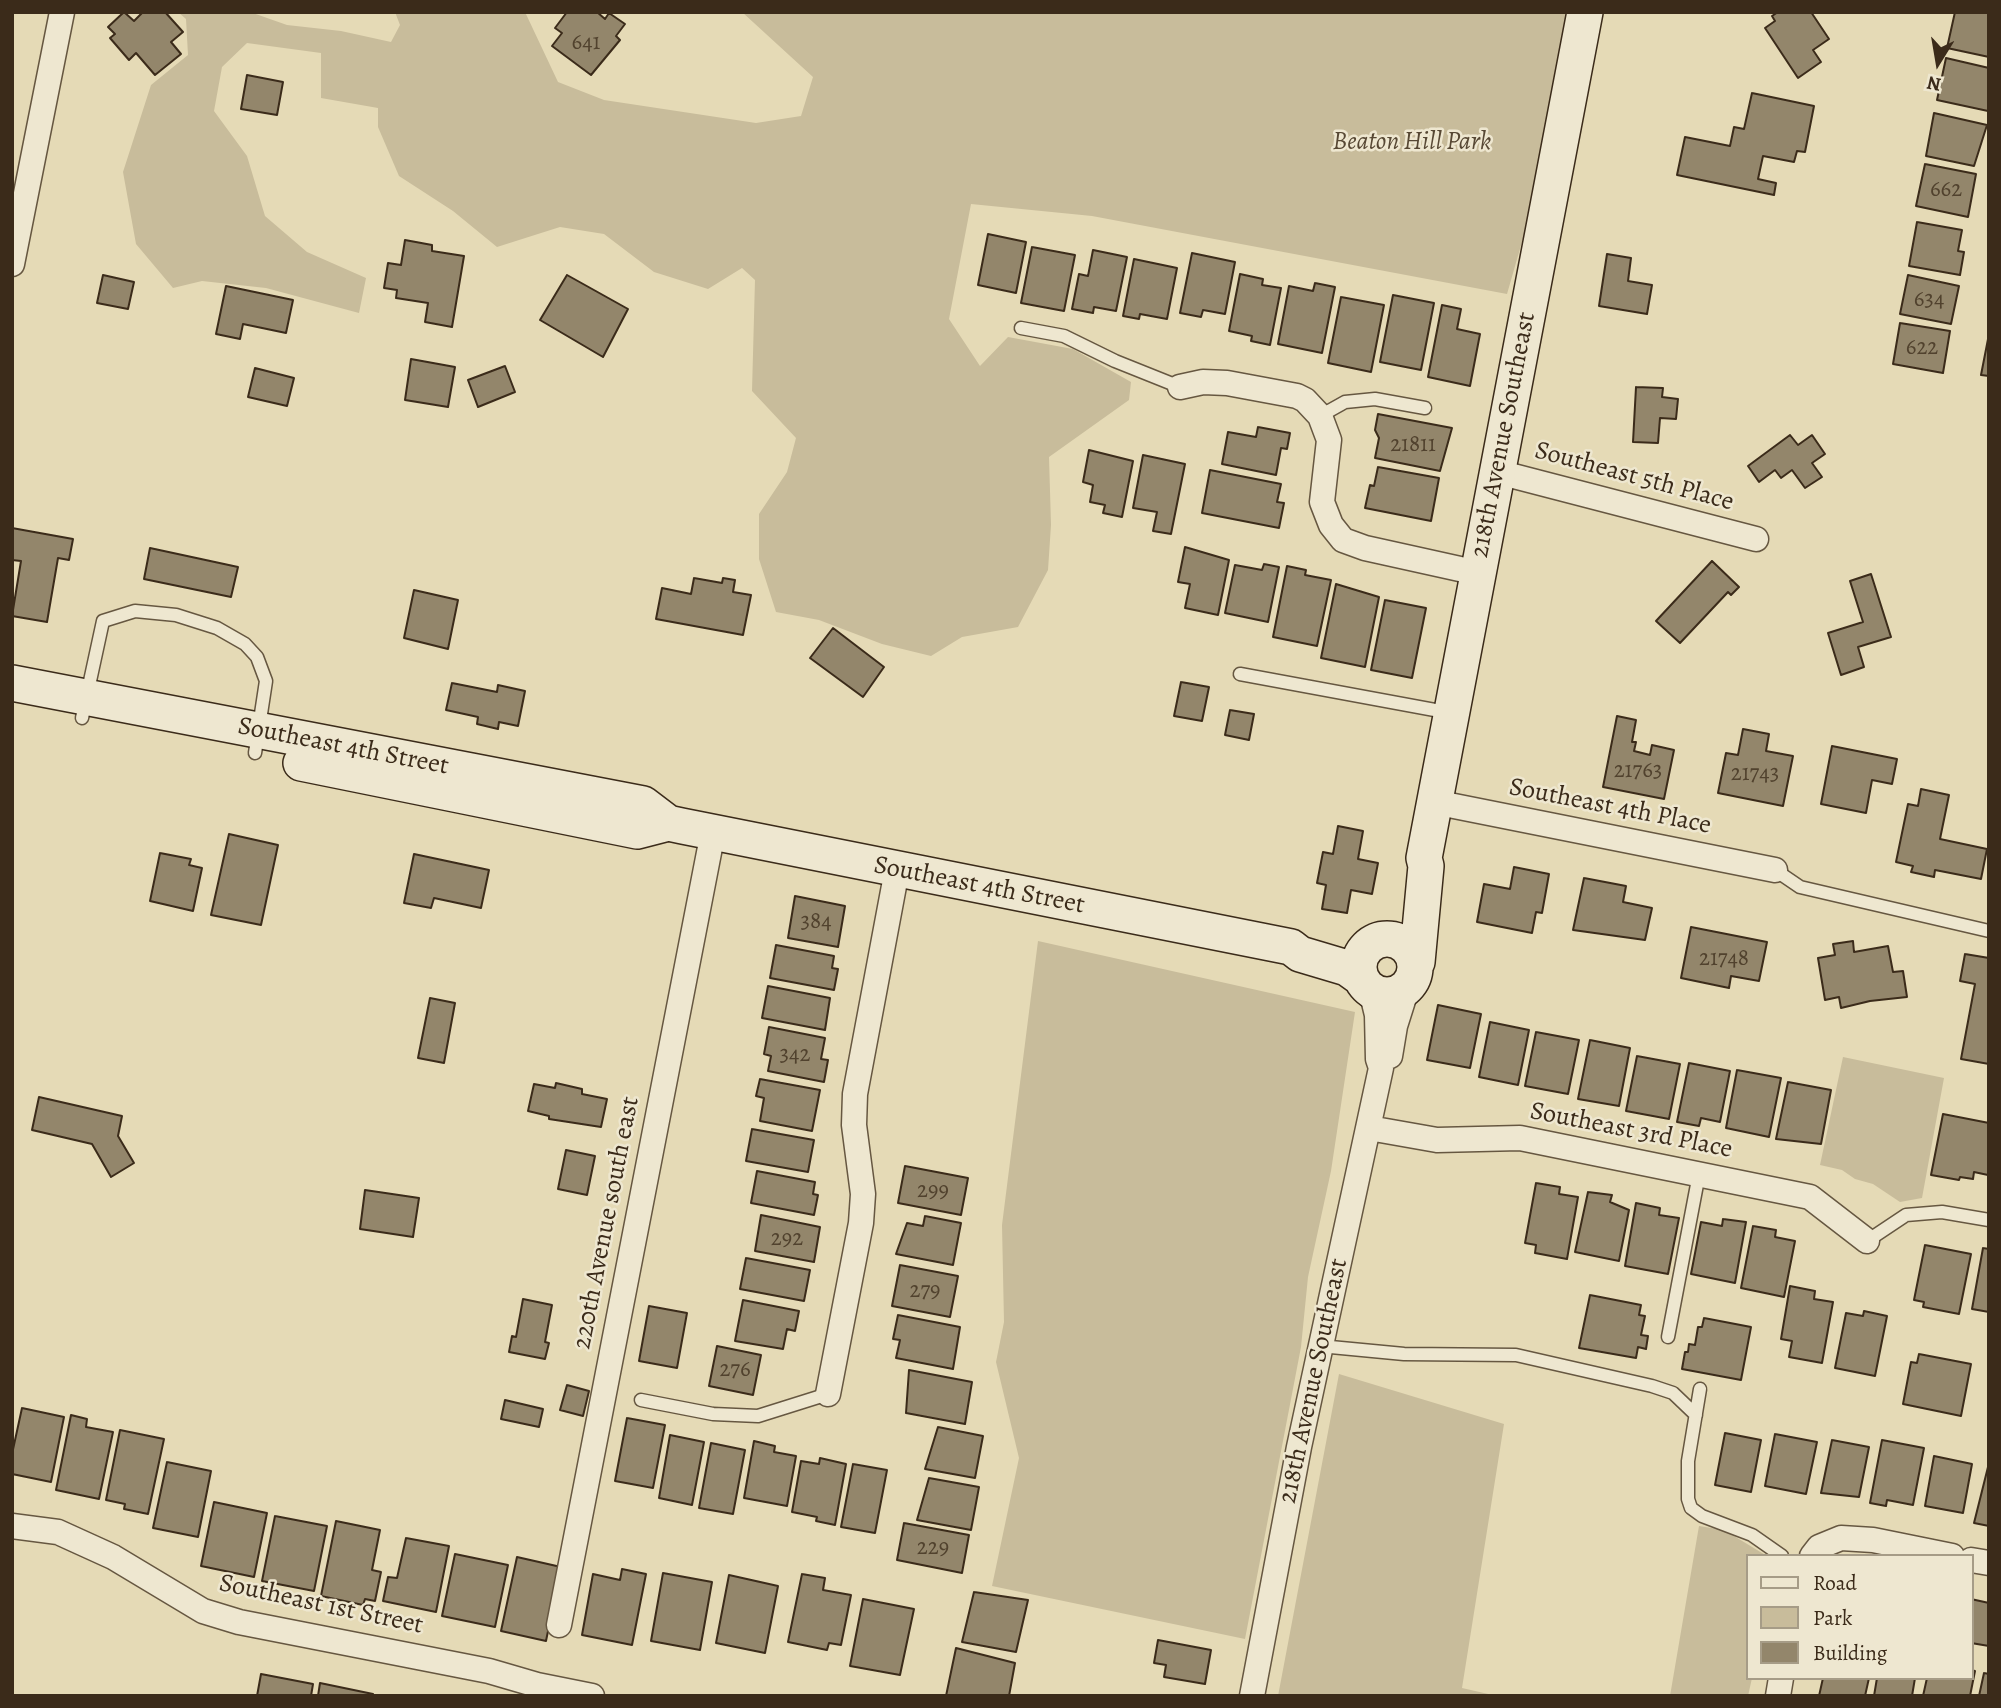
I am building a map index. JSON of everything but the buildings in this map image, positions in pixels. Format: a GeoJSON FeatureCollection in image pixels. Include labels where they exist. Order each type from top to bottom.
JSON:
{"type":"FeatureCollection","features":[{"type":"Feature","properties":{"kind":"street"},"geometry":{"type":"LineString","coordinates":[[12,264],[62,12]]}},
{"type":"Feature","properties":{"kind":"street","name":"218th Avenue Southeast"},"geometry":{"type":"LineString","coordinates":[[1381,1068],[1390,1059],[1395,1026],[1412,975],[1426,866],[1424,858],[1434,802],[1585,12]]}},
{"type":"Feature","properties":{"kind":"street"},"geometry":{"type":"LineString","coordinates":[[1180,387],[1203,382],[1227,383],[1286,393],[1305,400],[1320,416],[1329,440],[1322,502],[1331,525],[1343,540],[1365,548],[1478,573]]}},
{"type":"Feature","properties":{"kind":"street","name":"Southeast 5th Place"},"geometry":{"type":"LineString","coordinates":[[1498,471],[1756,539]]}},
{"type":"Feature","properties":{"kind":"street","name":"Southeast 4th Street"},"geometry":{"type":"LineString","coordinates":[[12,683],[83,708],[256,742],[637,831],[668,823],[1291,947],[1300,942],[1371,963],[1386,995],[1398,994],[1412,975]]}},
{"type":"Feature","properties":{"kind":"street","name":"Southeast 4th Street"},"geometry":{"type":"LineString","coordinates":[[12,706],[83,708]]}},
{"type":"Feature","properties":{"kind":"street","name":"Southeast 4th Place"},"geometry":{"type":"LineString","coordinates":[[1434,802],[1775,870]]}},
{"type":"Feature","properties":{"kind":"street","name":"220th Avenue south east"},"geometry":{"type":"LineString","coordinates":[[559,1625],[713,832]]}},
{"type":"Feature","properties":{"kind":"street","name":"218th Avenue Southeast"},"geometry":{"type":"LineString","coordinates":[[1252,1696],[1320,1346],[1381,1068],[1378,1059],[1377,1015],[1371,963],[1404,910],[1416,866],[1424,858]]}},
{"type":"Feature","properties":{"kind":"street"},"geometry":{"type":"LineString","coordinates":[[828,1394],[861,1223],[863,1194],[854,1125],[855,1094],[897,870]]}},
{"type":"Feature","properties":{"kind":"street"},"geometry":{"type":"LineString","coordinates":[[1371,963],[1406,947],[1412,975]]}},
{"type":"Feature","properties":{"kind":"street","name":"Southeast 3rd Place"},"geometry":{"type":"LineString","coordinates":[[1369,1128],[1437,1140],[1520,1138],[1810,1198],[1867,1241]]}},
{"type":"Feature","properties":{"kind":"street","name":"Southeast 1st Street"},"geometry":{"type":"LineString","coordinates":[[12,1526],[58,1532],[113,1557],[203,1611],[239,1622],[489,1671],[536,1691],[592,1696]]}},
{"type":"Feature","properties":{"kind":"street"},"geometry":{"type":"LineString","coordinates":[[1814,1554],[1819,1547],[1841,1538],[1873,1540],[1942,1554]]}},
{"type":"Feature","properties":{"kind":"lane"},"geometry":{"type":"LineString","coordinates":[[1021,328],[1064,336],[1115,361],[1180,387]]}},
{"type":"Feature","properties":{"kind":"lane"},"geometry":{"type":"LineString","coordinates":[[1320,416],[1345,402],[1375,399],[1425,408]]}},
{"type":"Feature","properties":{"kind":"lane"},"geometry":{"type":"LineString","coordinates":[[83,708],[103,621],[135,611],[176,615],[217,628],[245,645],[257,657],[266,681],[256,742]]}},
{"type":"Feature","properties":{"kind":"lane"},"geometry":{"type":"LineString","coordinates":[[1240,674],[1451,713]]}},
{"type":"Feature","properties":{"kind":"lane"},"geometry":{"type":"LineString","coordinates":[[1775,870],[1784,879],[1809,889],[1989,931]]}},
{"type":"Feature","properties":{"kind":"lane"},"geometry":{"type":"LineString","coordinates":[[1668,1337],[1699,1174]]}},
{"type":"Feature","properties":{"kind":"lane"},"geometry":{"type":"LineString","coordinates":[[1867,1241],[1906,1215],[1942,1212],[1989,1220]]}},
{"type":"Feature","properties":{"kind":"lane"},"geometry":{"type":"LineString","coordinates":[[1320,1346],[1404,1354],[1516,1355],[1662,1389],[1685,1402],[1696,1415]]}},
{"type":"Feature","properties":{"kind":"lane"},"geometry":{"type":"LineString","coordinates":[[1700,1389],[1687,1483],[1691,1508],[1702,1516],[1752,1535],[1779,1554]]}},
{"type":"Feature","properties":{"kind":"lane"},"geometry":{"type":"LineString","coordinates":[[641,1401],[713,1414],[758,1416],[828,1394]]}},
{"type":"Feature","properties":{"kind":"green space","name":"Beaton Hill Park"},"geometry":{"type":"Polygon","coordinates":[[[178,12],[250,12],[287,25],[341,31],[391,42],[400,25],[395,12],[525,12],[558,82],[604,100],[756,123],[801,116],[813,77],[742,12],[1576,12],[1553,134],[1507,294],[1092,216],[971,204],[949,319],[980,366],[1008,337],[1073,349],[1131,382],[1129,400],[1049,457],[1051,525],[1048,570],[1018,627],[962,637],[931,656],[882,644],[819,620],[776,612],[759,559],[759,514],[787,472],[796,438],[752,391],[755,280],[742,268],[708,289],[654,272],[604,234],[560,227],[497,247],[453,211],[399,176],[378,127],[378,108],[321,98],[321,53],[247,43],[222,67],[214,111],[247,156],[265,216],[307,252],[366,278],[359,313],[266,288],[202,281],[173,288],[136,244],[123,172],[151,85],[188,55],[186,19],[178,12]]]}},
{"type":"Feature","properties":{"kind":"green space"},"geometry":{"type":"Polygon","coordinates":[[[1038,941],[1355,1012],[1331,1171],[1308,1277],[1301,1347],[1245,1639],[992,1586],[1019,1458],[996,1362],[1004,1322],[1002,1225],[1038,941]]]}},
{"type":"Feature","properties":{"kind":"green space"},"geometry":{"type":"Polygon","coordinates":[[[1843,1057],[1944,1078],[1922,1198],[1900,1202],[1873,1184],[1855,1179],[1842,1170],[1820,1165],[1843,1057]]]}},
{"type":"Feature","properties":{"kind":"green space"},"geometry":{"type":"Polygon","coordinates":[[[1339,1374],[1504,1424],[1462,1688],[1497,1696],[1278,1696],[1339,1374]]]}},
{"type":"Feature","properties":{"kind":"green space"},"geometry":{"type":"Polygon","coordinates":[[[1699,1526],[1724,1530],[1764,1554],[1745,1554],[1745,1680],[1752,1680],[1748,1696],[1670,1696],[1699,1526]]]}}]}
